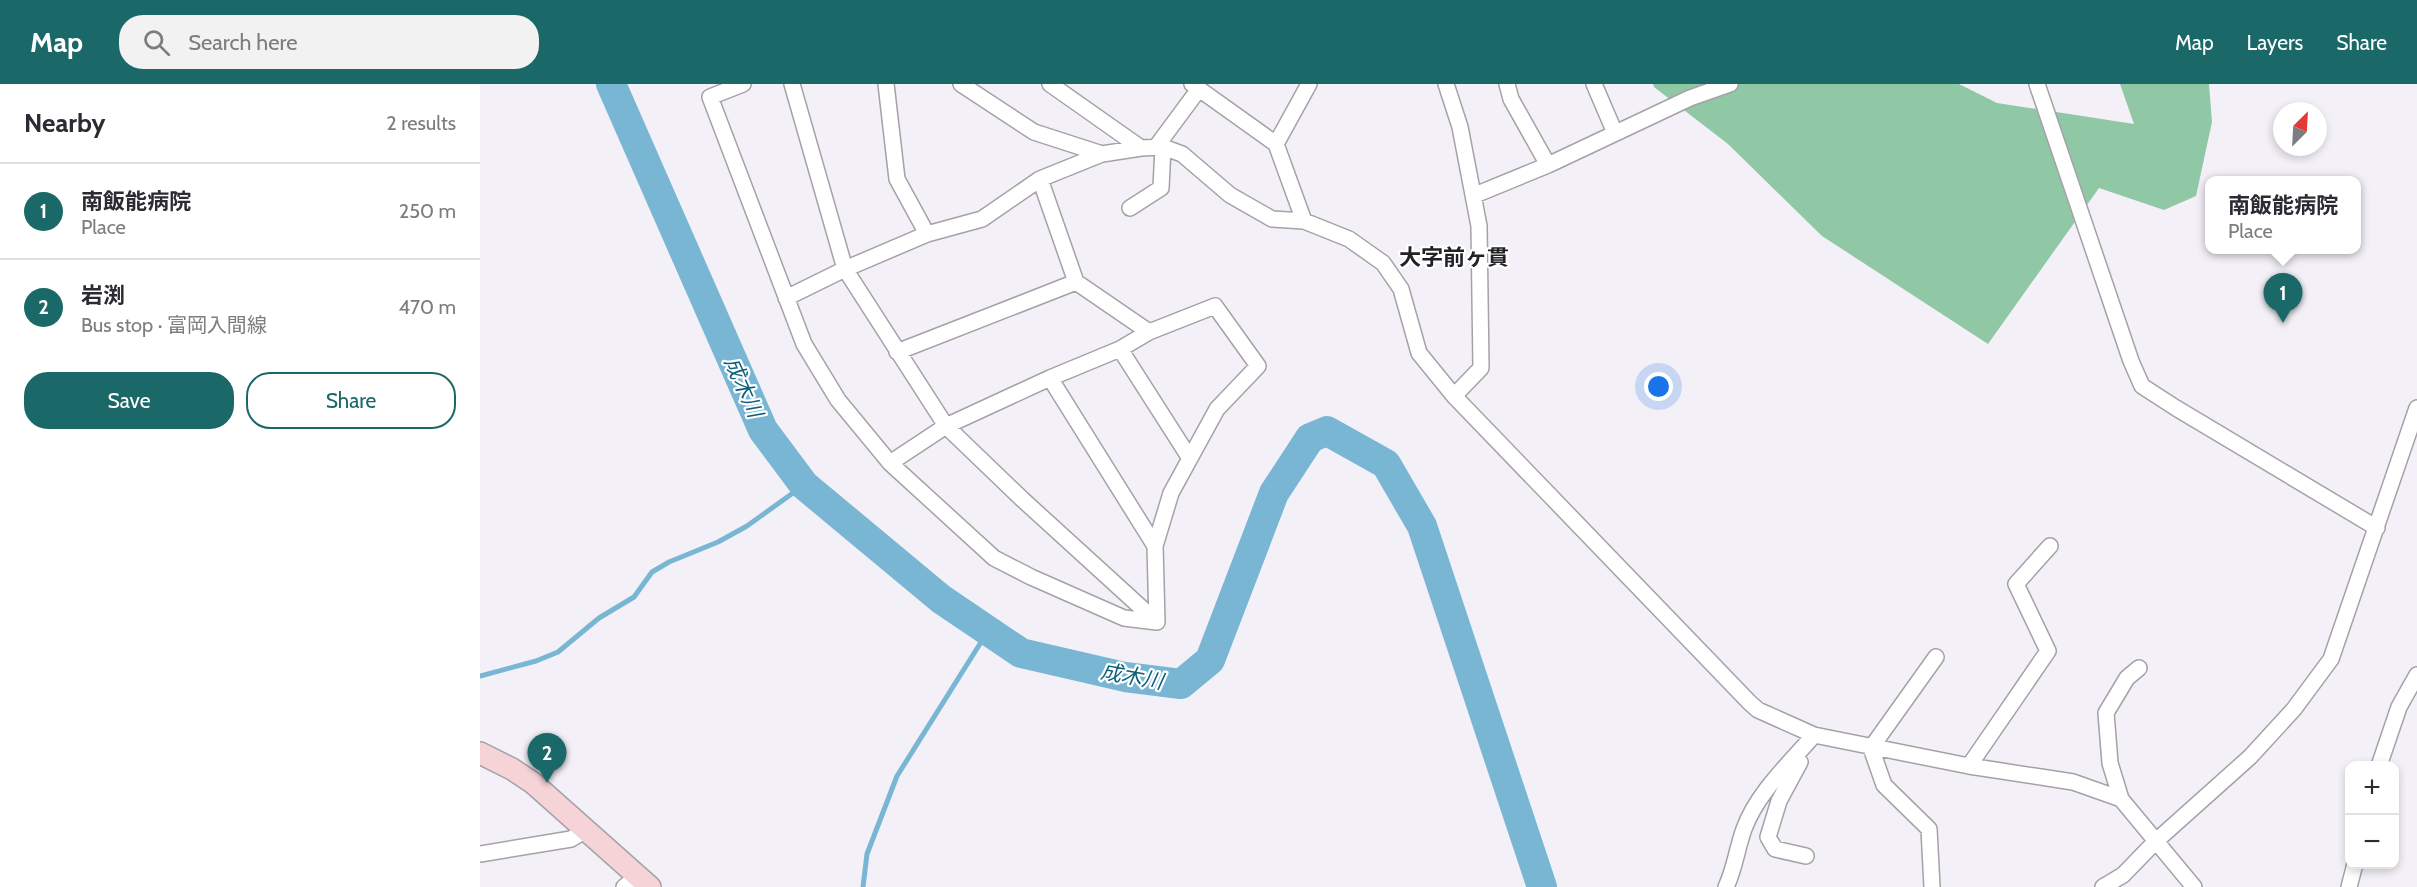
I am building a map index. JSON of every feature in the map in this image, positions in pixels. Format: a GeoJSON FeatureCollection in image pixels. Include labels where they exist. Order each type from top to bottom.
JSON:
{"type":"FeatureCollection","features":[{"type":"Feature","properties":{"kind":"main road"},"geometry":{"type":"LineString","coordinates":[[480,753],[512,769],[533,783],[586,830],[637,883]]}},
{"type":"Feature","properties":{"kind":"street"},"geometry":{"type":"LineString","coordinates":[[744,84],[710,97],[804,344],[838,400],[890,463],[994,558],[1124,618],[1157,622]]}},
{"type":"Feature","properties":{"kind":"street"},"geometry":{"type":"LineString","coordinates":[[792,84],[845,269],[946,426],[1157,622]]}},
{"type":"Feature","properties":{"kind":"street"},"geometry":{"type":"LineString","coordinates":[[886,84],[897,179],[927,234]]}},
{"type":"Feature","properties":{"kind":"street"},"geometry":{"type":"LineString","coordinates":[[962,84],[1034,132],[1102,154]]}},
{"type":"Feature","properties":{"kind":"street"},"geometry":{"type":"LineString","coordinates":[[1050,84],[1153,147],[1182,154],[1230,195],[1272,219],[1304,221],[1349,239],[1383,262],[1401,289],[1419,353],[1454,396],[1758,710],[1814,735],[1968,766],[2073,782],[2121,799]]}},
{"type":"Feature","properties":{"kind":"street"},"geometry":{"type":"LineString","coordinates":[[1276,144],[1310,84]]}},
{"type":"Feature","properties":{"kind":"street"},"geometry":{"type":"LineString","coordinates":[[1446,84],[1460,127],[1479,226],[1481,368],[1454,396]]}},
{"type":"Feature","properties":{"kind":"street"},"geometry":{"type":"LineString","coordinates":[[1507,84],[1511,99],[1548,165]]}},
{"type":"Feature","properties":{"kind":"street"},"geometry":{"type":"LineString","coordinates":[[1594,84],[1615,133]]}},
{"type":"Feature","properties":{"kind":"street"},"geometry":{"type":"LineString","coordinates":[[1474,195],[1548,165],[1690,98],[1730,84]]}},
{"type":"Feature","properties":{"kind":"street"},"geometry":{"type":"LineString","coordinates":[[2037,84],[2131,361],[2142,386],[2378,528]]}},
{"type":"Feature","properties":{"kind":"street"},"geometry":{"type":"LineString","coordinates":[[1130,208],[1161,188],[1153,147],[1195,86],[1276,144],[1304,221]]}},
{"type":"Feature","properties":{"kind":"street"},"geometry":{"type":"LineString","coordinates":[[786,298],[845,269],[927,234],[982,219],[1040,179],[1102,154],[1153,147]]}},
{"type":"Feature","properties":{"kind":"street"},"geometry":{"type":"LineString","coordinates":[[1040,179],[1076,282],[1149,332]]}},
{"type":"Feature","properties":{"kind":"street"},"geometry":{"type":"LineString","coordinates":[[897,352],[1076,282]]}},
{"type":"Feature","properties":{"kind":"street"},"geometry":{"type":"LineString","coordinates":[[890,463],[946,426],[1050,378],[1120,349],[1149,332],[1215,306],[1258,366],[1216,409],[1171,493],[1155,546],[1157,622]]}},
{"type":"Feature","properties":{"kind":"street"},"geometry":{"type":"LineString","coordinates":[[1120,349],[1189,458]]}},
{"type":"Feature","properties":{"kind":"street"},"geometry":{"type":"LineString","coordinates":[[1050,378],[1155,546]]}},
{"type":"Feature","properties":{"kind":"street"},"geometry":{"type":"LineString","coordinates":[[2103,887],[2123,875],[2156,841],[2250,757],[2294,709],[2331,659],[2412,437],[2417,408]]}},
{"type":"Feature","properties":{"kind":"street"},"geometry":{"type":"LineString","coordinates":[[1968,766],[2048,651],[2016,584],[2050,546]]}},
{"type":"Feature","properties":{"kind":"street"},"geometry":{"type":"LineString","coordinates":[[1871,748],[1936,657]]}},
{"type":"Feature","properties":{"kind":"street"},"geometry":{"type":"LineString","coordinates":[[2139,668],[2127,678],[2106,713],[2110,763],[2121,799],[2194,887]]}},
{"type":"Feature","properties":{"kind":"street"},"geometry":{"type":"LineString","coordinates":[[2380,761],[2399,707],[2417,675]]}},
{"type":"Feature","properties":{"kind":"street"},"geometry":{"type":"LineString","coordinates":[[1806,856],[1775,849],[1768,837],[1779,801],[1814,735]]}},
{"type":"Feature","properties":{"kind":"street"},"geometry":{"type":"LineString","coordinates":[[1726,887],[1732,874],[1744,827],[1763,795],[1814,735]]}},
{"type":"Feature","properties":{"kind":"street"},"geometry":{"type":"LineString","coordinates":[[1871,748],[1884,785],[1929,829],[1932,887]]}},
{"type":"Feature","properties":{"kind":"street"},"geometry":{"type":"LineString","coordinates":[[480,854],[571,838],[586,830]]}},
{"type":"Feature","properties":{"kind":"street"},"geometry":{"type":"LineString","coordinates":[[2349,887],[2354,869]]}},
{"type":"Feature","properties":{"kind":"green space"},"geometry":{"type":"Polygon","coordinates":[[[1653,84],[1959,84],[1997,103],[2134,124],[2120,84],[2209,84],[2212,122],[2196,196],[2164,210],[2099,188],[1988,344],[1822,236],[1728,144],[1653,84]]]}},
{"type":"Feature","properties":{"kind":"waterway","name":"成木川"},"geometry":{"type":"LineString","coordinates":[[611,84],[763,430],[804,485],[941,599],[1021,653],[1125,677],[1181,684],[1210,660],[1274,493],[1310,438],[1327,431],[1386,464],[1422,526],[1542,887]]}},
{"type":"Feature","properties":{"kind":"waterway"},"geometry":{"type":"LineString","coordinates":[[480,676],[536,661],[558,652],[599,618],[634,597],[652,572],[747,526],[804,485]]}},
{"type":"Feature","properties":{"kind":"waterway"},"geometry":{"type":"LineString","coordinates":[[863,887],[867,854],[897,776],[988,631]]}},
{"type":"Feature","properties":{"kind":"place","name":"南飯能病院"},"geometry":{"type":"Point","coordinates":[2283,323]}},
{"type":"Feature","properties":{"kind":"place","name":"岩渕"},"geometry":{"type":"Point","coordinates":[547,783]}},
{"type":"Feature","properties":{"kind":"district","name":"大字前ヶ貫"},"geometry":{"type":"Point","coordinates":[1454,257]}}]}
